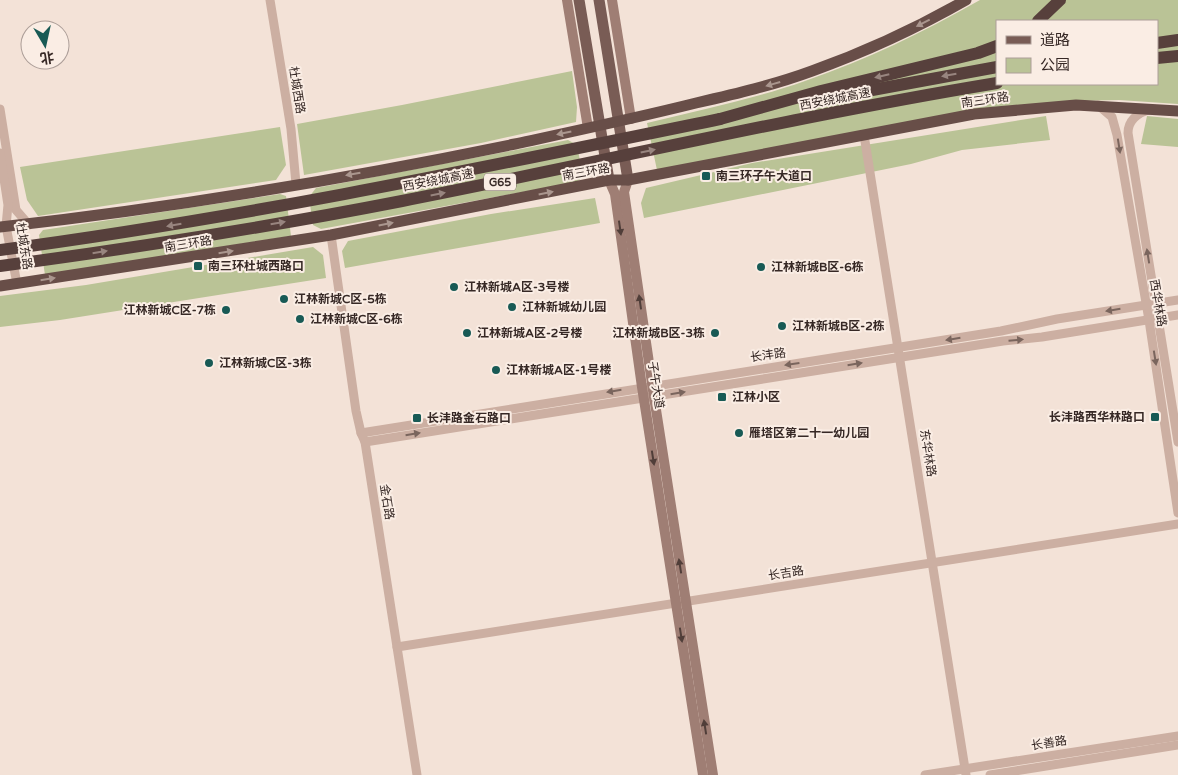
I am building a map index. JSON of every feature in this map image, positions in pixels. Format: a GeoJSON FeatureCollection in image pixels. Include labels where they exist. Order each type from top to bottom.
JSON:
{"type":"FeatureCollection","features":[{"type":"Feature","properties":{"kind":"highway"},"geometry":{"type":"LineString","coordinates":[[3,227],[30,225],[296,184],[467,154],[632,119],[751,90],[810,72],[910,31],[966,0]]}},
{"type":"Feature","properties":{"kind":"highway"},"geometry":{"type":"LineString","coordinates":[[1039,20],[1060,0]]}},
{"type":"Feature","properties":{"kind":"highway"},"geometry":{"type":"LineString","coordinates":[[1158,43],[1178,40]]}},
{"type":"Feature","properties":{"kind":"highway"},"geometry":{"type":"LineString","coordinates":[[720,119],[821,90],[978,53],[996,46]]}},
{"type":"Feature","properties":{"kind":"highway"},"geometry":{"type":"LineString","coordinates":[[1158,58],[1178,56]]}},
{"type":"Feature","properties":{"kind":"highway"},"geometry":{"type":"LineString","coordinates":[[1158,62],[1178,61]]}},
{"type":"Feature","properties":{"kind":"highway","name":"西安绕城高速"},"geometry":{"type":"LineString","coordinates":[[0,250],[116,234],[259,210],[465,172],[720,119],[996,67]]}},
{"type":"Feature","properties":{"kind":"highway","name":"西安绕城高速"},"geometry":{"type":"LineString","coordinates":[[0,266],[174,240],[399,202],[816,116],[996,83]]}},
{"type":"Feature","properties":{"kind":"highway","name":"南三环路"},"geometry":{"type":"LineString","coordinates":[[0,286],[330,235],[609,180],[628,180],[974,114],[1058,106],[1098,105],[1178,111]]}},
{"type":"Feature","properties":{"kind":"main road"},"geometry":{"type":"LineString","coordinates":[[567,0],[588,128]]}},
{"type":"Feature","properties":{"kind":"main road","name":"子午大道"},"geometry":{"type":"LineString","coordinates":[[579,0],[609,180],[615,194],[649,398],[681,602],[704,775]]}},
{"type":"Feature","properties":{"kind":"main road","name":"子午大道"},"geometry":{"type":"LineString","coordinates":[[599,0],[628,180],[624,192],[647,386]]}},
{"type":"Feature","properties":{"kind":"main road"},"geometry":{"type":"LineString","coordinates":[[612,0],[632,119]]}},
{"type":"Feature","properties":{"kind":"main road","name":"子午大道"},"geometry":{"type":"LineString","coordinates":[[681,602],[713,775]]}},
{"type":"Feature","properties":{"kind":"street","name":"杜城西路"},"geometry":{"type":"LineString","coordinates":[[270,0],[291,129],[296,184]]}},
{"type":"Feature","properties":{"kind":"street","name":"西华林路"},"geometry":{"type":"LineString","coordinates":[[1098,105],[1108,113],[1116,129],[1145,305],[1154,319],[1178,442]]}},
{"type":"Feature","properties":{"kind":"street","name":"杜城东路"},"geometry":{"type":"LineString","coordinates":[[0,109],[16,210],[30,225]]}},
{"type":"Feature","properties":{"kind":"street","name":"西华林路"},"geometry":{"type":"LineString","coordinates":[[1153,109],[1140,113],[1130,123],[1128,130],[1156,303],[1154,319],[1178,513]]}},
{"type":"Feature","properties":{"kind":"street","name":"东华林路"},"geometry":{"type":"LineString","coordinates":[[864,135],[966,772]]}},
{"type":"Feature","properties":{"kind":"street","name":"杜城东路"},"geometry":{"type":"LineString","coordinates":[[0,153],[8,205],[3,227],[17,284]]}},
{"type":"Feature","properties":{"kind":"street","name":"金石路"},"geometry":{"type":"LineString","coordinates":[[330,235],[360,433],[365,442],[417,775]]}},
{"type":"Feature","properties":{"kind":"street","name":"长沣路"},"geometry":{"type":"LineString","coordinates":[[365,442],[649,398],[1178,300]]}},
{"type":"Feature","properties":{"kind":"street","name":"长沣路"},"geometry":{"type":"LineString","coordinates":[[360,433],[647,386],[1178,315]]}},
{"type":"Feature","properties":{"kind":"street","name":"长吉路"},"geometry":{"type":"LineString","coordinates":[[397,646],[1178,524]]}},
{"type":"Feature","properties":{"kind":"street","name":"长善路"},"geometry":{"type":"LineString","coordinates":[[925,775],[966,772],[1178,736]]}},
{"type":"Feature","properties":{"kind":"street","name":"长善路"},"geometry":{"type":"LineString","coordinates":[[990,775],[1178,745]]}},
{"type":"Feature","properties":{"kind":"green space"},"geometry":{"type":"Polygon","coordinates":[[[980,0],[1178,0],[1178,104],[1119,100],[1075,101],[657,170],[647,123],[747,99],[805,81],[873,54],[916,34],[980,0]]]}},
{"type":"Feature","properties":{"kind":"green space"},"geometry":{"type":"Polygon","coordinates":[[[572,71],[577,107],[576,122],[481,143],[304,175],[297,124],[572,71]]]}},
{"type":"Feature","properties":{"kind":"green space"},"geometry":{"type":"Polygon","coordinates":[[[1046,116],[1050,140],[962,150],[911,164],[644,218],[641,203],[646,188],[752,163],[1046,116]]]}},
{"type":"Feature","properties":{"kind":"green space"},"geometry":{"type":"Polygon","coordinates":[[[1147,116],[1178,119],[1178,147],[1141,144],[1147,116]]]}},
{"type":"Feature","properties":{"kind":"green space"},"geometry":{"type":"Polygon","coordinates":[[[280,127],[286,165],[276,180],[38,216],[27,200],[20,167],[280,127]]]}},
{"type":"Feature","properties":{"kind":"green space"},"geometry":{"type":"Polygon","coordinates":[[[568,140],[577,145],[583,177],[577,182],[321,229],[313,225],[309,197],[316,188],[568,140]]]}},
{"type":"Feature","properties":{"kind":"green space"},"geometry":{"type":"Polygon","coordinates":[[[280,194],[286,196],[291,236],[45,275],[39,235],[43,230],[280,194]]]}},
{"type":"Feature","properties":{"kind":"green space"},"geometry":{"type":"Polygon","coordinates":[[[595,198],[600,223],[345,268],[342,251],[348,241],[491,214],[595,198]]]}},
{"type":"Feature","properties":{"kind":"green space"},"geometry":{"type":"Polygon","coordinates":[[[313,247],[323,255],[326,278],[60,320],[0,327],[0,296],[86,285],[313,247]]]}},
{"type":"Feature","properties":{"kind":"place","name":"南三环子午大道口"},"geometry":{"type":"Point","coordinates":[706,176]}},
{"type":"Feature","properties":{"kind":"place","name":"南三环杜城西路口"},"geometry":{"type":"Point","coordinates":[198,266]}},
{"type":"Feature","properties":{"kind":"place","name":"江林新城B区-6栋"},"geometry":{"type":"Point","coordinates":[761,267]}},
{"type":"Feature","properties":{"kind":"place","name":"江林新城A区-3号楼"},"geometry":{"type":"Point","coordinates":[454,287]}},
{"type":"Feature","properties":{"kind":"place","name":"江林新城C区-5栋"},"geometry":{"type":"Point","coordinates":[284,299]}},
{"type":"Feature","properties":{"kind":"place","name":"江林新城幼儿园"},"geometry":{"type":"Point","coordinates":[512,307]}},
{"type":"Feature","properties":{"kind":"place","name":"江林新城C区-7栋"},"geometry":{"type":"Point","coordinates":[226,310]}},
{"type":"Feature","properties":{"kind":"place","name":"江林新城C区-6栋"},"geometry":{"type":"Point","coordinates":[300,319]}},
{"type":"Feature","properties":{"kind":"place","name":"江林新城B区-2栋"},"geometry":{"type":"Point","coordinates":[782,326]}},
{"type":"Feature","properties":{"kind":"place","name":"江林新城A区-2号楼"},"geometry":{"type":"Point","coordinates":[467,333]}},
{"type":"Feature","properties":{"kind":"place","name":"江林新城B区-3栋"},"geometry":{"type":"Point","coordinates":[715,333]}},
{"type":"Feature","properties":{"kind":"place","name":"江林新城C区-3栋"},"geometry":{"type":"Point","coordinates":[209,363]}},
{"type":"Feature","properties":{"kind":"place","name":"江林新城A区-1号楼"},"geometry":{"type":"Point","coordinates":[496,370]}},
{"type":"Feature","properties":{"kind":"place","name":"江林小区"},"geometry":{"type":"Point","coordinates":[722,397]}},
{"type":"Feature","properties":{"kind":"place","name":"长沣路西华林路口"},"geometry":{"type":"Point","coordinates":[1155,417]}},
{"type":"Feature","properties":{"kind":"place","name":"长沣路金石路口"},"geometry":{"type":"Point","coordinates":[417,418]}},
{"type":"Feature","properties":{"kind":"place","name":"雁塔区第二十一幼儿园"},"geometry":{"type":"Point","coordinates":[739,433]}}]}
